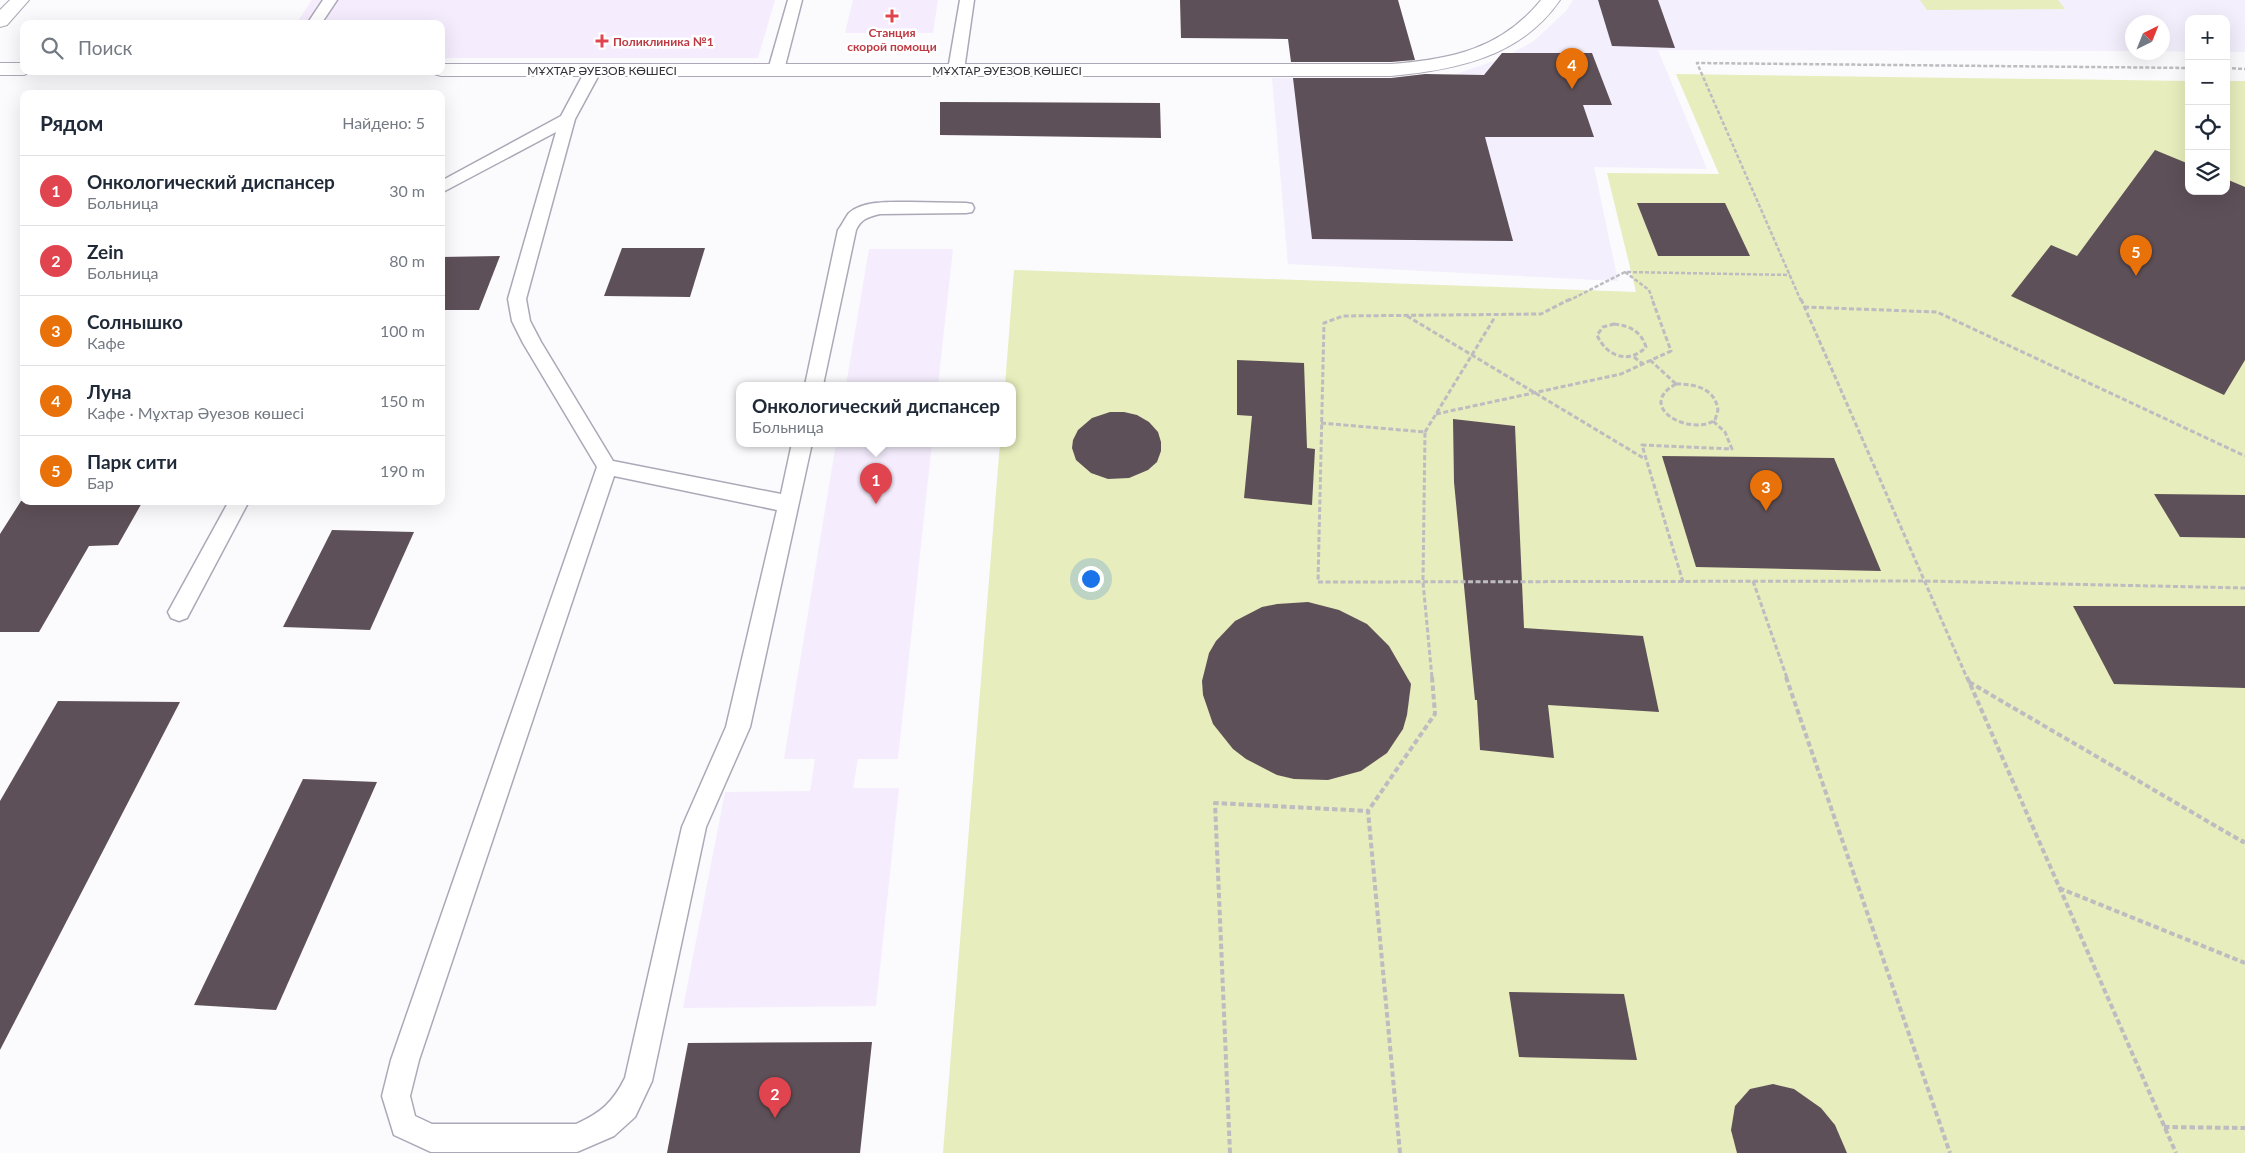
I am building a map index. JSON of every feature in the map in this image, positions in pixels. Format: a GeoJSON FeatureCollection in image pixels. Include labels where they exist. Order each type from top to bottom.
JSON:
{"type":"FeatureCollection","features":[{"type":"Feature","properties":{"kind":"street"},"geometry":{"type":"LineString","coordinates":[[0,21],[20,0]]}},
{"type":"Feature","properties":{"kind":"street","name":"МҰХТАР ӘУЕЗОВ КӨШЕСІ"},"geometry":{"type":"LineString","coordinates":[[445,70],[1391,70],[1420,68],[1467,59],[1498,46],[1535,20],[1551,0]]}},
{"type":"Feature","properties":{"kind":"street"},"geometry":{"type":"LineString","coordinates":[[0,69],[20,69]]}},
{"type":"Feature","properties":{"kind":"lane"},"geometry":{"type":"LineString","coordinates":[[317,20],[330,0]]}},
{"type":"Feature","properties":{"kind":"lane"},"geometry":{"type":"LineString","coordinates":[[776,70],[795,0]]}},
{"type":"Feature","properties":{"kind":"lane"},"geometry":{"type":"LineString","coordinates":[[956,70],[968,0]]}},
{"type":"Feature","properties":{"kind":"lane"},"geometry":{"type":"LineString","coordinates":[[593,71],[567,120],[517,300],[521,321],[532,343],[607,467],[789,504]]}},
{"type":"Feature","properties":{"kind":"lane"},"geometry":{"type":"LineString","coordinates":[[445,186],[567,120]]}},
{"type":"Feature","properties":{"kind":"lane"},"geometry":{"type":"LineString","coordinates":[[815,382],[846,230],[851,222],[858,215],[881,208],[966,208]]}},
{"type":"Feature","properties":{"kind":"lane"},"geometry":{"type":"LineString","coordinates":[[607,467],[405,1060],[396,1096],[404,1125],[431,1138],[577,1138],[604,1126],[625,1107],[638,1081],[694,827],[738,727],[801,447]]}},
{"type":"Feature","properties":{"kind":"lane"},"geometry":{"type":"LineString","coordinates":[[179,612],[237,505]]}},
{"type":"Feature","properties":{"kind":"path"},"geometry":{"type":"LineString","coordinates":[[2176,1153],[1697,62],[2185,68]]}},
{"type":"Feature","properties":{"kind":"path"},"geometry":{"type":"LineString","coordinates":[[2230,68],[2245,69]]}},
{"type":"Feature","properties":{"kind":"path"},"geometry":{"type":"LineString","coordinates":[[1790,275],[1625,272],[1541,314],[1495,316],[1344,316],[1324,323],[1318,582],[1924,581],[2245,588]]}},
{"type":"Feature","properties":{"kind":"path"},"geometry":{"type":"LineString","coordinates":[[1436,414],[1621,374],[1671,351],[1649,290],[1625,272]]}},
{"type":"Feature","properties":{"kind":"path"},"geometry":{"type":"LineString","coordinates":[[1804,307],[1937,312],[2245,456]]}},
{"type":"Feature","properties":{"kind":"path"},"geometry":{"type":"LineString","coordinates":[[1406,316],[1646,458]]}},
{"type":"Feature","properties":{"kind":"path"},"geometry":{"type":"LineString","coordinates":[[1400,1153],[1368,811],[1435,714],[1423,582],[1425,432],[1495,316]]}},
{"type":"Feature","properties":{"kind":"path"},"geometry":{"type":"LineString","coordinates":[[1634,357],[1642,353],[1646,347],[1644,338],[1636,331],[1620,325],[1603,327],[1598,335],[1600,345],[1610,353],[1624,357],[1634,357],[1642,364]]}},
{"type":"Feature","properties":{"kind":"path"},"geometry":{"type":"LineString","coordinates":[[1650,360],[1676,384]]}},
{"type":"Feature","properties":{"kind":"path"},"geometry":{"type":"LineString","coordinates":[[1676,384],[1691,384],[1705,389],[1716,398],[1720,409],[1714,421],[1710,424],[1698,426],[1685,425],[1673,419],[1664,411],[1660,402],[1661,393],[1667,387],[1676,384]]}},
{"type":"Feature","properties":{"kind":"path"},"geometry":{"type":"LineString","coordinates":[[1683,582],[1642,445],[1732,449],[1725,432],[1714,421]]}},
{"type":"Feature","properties":{"kind":"path"},"geometry":{"type":"LineString","coordinates":[[1321,423],[1425,432]]}},
{"type":"Feature","properties":{"kind":"path"},"geometry":{"type":"LineString","coordinates":[[1753,581],[1950,1153]]}},
{"type":"Feature","properties":{"kind":"path"},"geometry":{"type":"LineString","coordinates":[[1968,682],[2244,841]]}},
{"type":"Feature","properties":{"kind":"path"},"geometry":{"type":"LineString","coordinates":[[1230,1153],[1214,803],[1368,811]]}},
{"type":"Feature","properties":{"kind":"path"},"geometry":{"type":"LineString","coordinates":[[2059,888],[2245,963]]}},
{"type":"Feature","properties":{"kind":"path"},"geometry":{"type":"LineString","coordinates":[[2164,1127],[2245,1128]]}},
{"type":"Feature","properties":{"kind":"shaded area","name":"Поликлиника №1"},"geometry":{"type":"Polygon","coordinates":[[[312,0],[775,0],[758,58],[445,58],[445,20],[299,20],[312,0]]]}},
{"type":"Feature","properties":{"kind":"shaded area","name":"Станция скорой помощи"},"geometry":{"type":"Polygon","coordinates":[[[853,0],[938,0],[933,33],[845,33],[853,0]]]}},
{"type":"Feature","properties":{"kind":"shaded area"},"geometry":{"type":"Polygon","coordinates":[[[1573,0],[2245,0],[2245,52],[2230,52],[2230,15],[2185,15],[2185,52],[2170,51],[2170,15],[2125,15],[2125,51],[1658,50],[1707,169],[1594,167],[1618,281],[1288,264],[1272,78],[1399,80],[1456,74],[1503,58],[1534,41],[1566,11],[1573,0]]]}},
{"type":"Feature","properties":{"kind":"shaded area"},"geometry":{"type":"Polygon","coordinates":[[[869,249],[953,249],[938,382],[847,382],[869,249]]]}},
{"type":"Feature","properties":{"kind":"shaded area"},"geometry":{"type":"Polygon","coordinates":[[[835,447],[932,447],[898,759],[858,759],[853,788],[899,788],[876,1006],[683,1008],[725,792],[810,791],[815,759],[784,759],[835,447]]]}},
{"type":"Feature","properties":{"kind":"green space"},"geometry":{"type":"Polygon","coordinates":[[[1920,0],[2058,0],[2065,9],[1927,10],[1920,0]]]}},
{"type":"Feature","properties":{"kind":"green space"},"geometry":{"type":"Polygon","coordinates":[[[1676,74],[2185,81],[2185,195],[2230,195],[2230,81],[2245,81],[2245,1153],[943,1153],[1000,447],[1016,447],[1016,382],[1005,382],[1014,270],[1636,292],[1607,173],[1719,174],[1676,74]]]}},
{"type":"Feature","properties":{"kind":"building"},"geometry":{"type":"Polygon","coordinates":[[[1180,0],[1398,0],[1415,60],[1391,62],[1291,62],[1288,39],[1181,38],[1180,0]]]}},
{"type":"Feature","properties":{"kind":"building"},"geometry":{"type":"Polygon","coordinates":[[[1598,0],[1658,0],[1675,48],[1612,46],[1598,0]]]}},
{"type":"Feature","properties":{"kind":"building"},"geometry":{"type":"Polygon","coordinates":[[[1502,53],[1592,53],[1612,105],[1583,105],[1594,137],[1485,137],[1513,241],[1312,239],[1293,78],[1391,78],[1425,74],[1484,75],[1502,53]]]}},
{"type":"Feature","properties":{"kind":"building"},"geometry":{"type":"Polygon","coordinates":[[[940,102],[1160,103],[1161,138],[940,135],[940,102]]]}},
{"type":"Feature","properties":{"kind":"building"},"geometry":{"type":"Polygon","coordinates":[[[2155,150],[2185,162],[2185,195],[2230,195],[2230,181],[2245,187],[2245,360],[2224,395],[2011,296],[2051,245],[2077,256],[2155,150]]]}},
{"type":"Feature","properties":{"kind":"building"},"geometry":{"type":"Polygon","coordinates":[[[1637,203],[1725,203],[1750,256],[1658,256],[1637,203]]]}},
{"type":"Feature","properties":{"kind":"building"},"geometry":{"type":"Polygon","coordinates":[[[622,248],[705,248],[690,297],[604,296],[622,248]]]}},
{"type":"Feature","properties":{"kind":"building"},"geometry":{"type":"Polygon","coordinates":[[[500,256],[479,310],[445,310],[445,257],[500,256]]]}},
{"type":"Feature","properties":{"kind":"building"},"geometry":{"type":"Polygon","coordinates":[[[1237,360],[1304,363],[1307,448],[1315,449],[1312,505],[1244,498],[1252,416],[1237,415],[1237,360]]]}},
{"type":"Feature","properties":{"kind":"building"},"geometry":{"type":"Polygon","coordinates":[[[1110,412],[1124,412],[1137,415],[1149,422],[1158,432],[1161,451],[1157,462],[1148,470],[1129,478],[1108,479],[1091,473],[1076,460],[1072,448],[1073,440],[1078,430],[1092,418],[1110,412]]]}},
{"type":"Feature","properties":{"kind":"building"},"geometry":{"type":"Polygon","coordinates":[[[1453,419],[1515,426],[1524,628],[1643,636],[1659,712],[1548,705],[1554,758],[1480,750],[1477,700],[1475,700],[1454,482],[1453,419]]]}},
{"type":"Feature","properties":{"kind":"building"},"geometry":{"type":"Polygon","coordinates":[[[1662,456],[1834,458],[1881,571],[1696,567],[1662,456]]]}},
{"type":"Feature","properties":{"kind":"building"},"geometry":{"type":"Polygon","coordinates":[[[2154,494],[2245,495],[2245,538],[2180,537],[2154,494]]]}},
{"type":"Feature","properties":{"kind":"building"},"geometry":{"type":"Polygon","coordinates":[[[20,503],[20,505],[141,505],[118,545],[89,546],[39,632],[0,632],[0,534],[20,503]]]}},
{"type":"Feature","properties":{"kind":"building"},"geometry":{"type":"Polygon","coordinates":[[[332,530],[414,532],[370,630],[283,627],[332,530]]]}},
{"type":"Feature","properties":{"kind":"building"},"geometry":{"type":"Polygon","coordinates":[[[1308,602],[1339,610],[1367,624],[1389,646],[1411,684],[1403,729],[1387,753],[1361,771],[1328,780],[1294,779],[1277,775],[1246,759],[1233,749],[1213,724],[1203,695],[1202,681],[1209,653],[1216,641],[1235,621],[1262,607],[1308,602]]]}},
{"type":"Feature","properties":{"kind":"building"},"geometry":{"type":"Polygon","coordinates":[[[2073,606],[2245,606],[2245,688],[2114,684],[2073,606]]]}},
{"type":"Feature","properties":{"kind":"building"},"geometry":{"type":"Polygon","coordinates":[[[58,701],[180,702],[0,1050],[0,801],[58,701]]]}},
{"type":"Feature","properties":{"kind":"building"},"geometry":{"type":"Polygon","coordinates":[[[303,779],[377,782],[276,1010],[194,1005],[303,779]]]}},
{"type":"Feature","properties":{"kind":"building"},"geometry":{"type":"Polygon","coordinates":[[[1509,992],[1624,994],[1637,1060],[1519,1057],[1509,992]]]}},
{"type":"Feature","properties":{"kind":"building"},"geometry":{"type":"Polygon","coordinates":[[[872,1042],[860,1153],[667,1153],[688,1043],[872,1042]]]}},
{"type":"Feature","properties":{"kind":"building"},"geometry":{"type":"Polygon","coordinates":[[[1773,1084],[1794,1089],[1821,1108],[1835,1125],[1847,1153],[1737,1153],[1731,1130],[1735,1106],[1750,1089],[1773,1084]]]}},
{"type":"Feature","properties":{"kind":"place","name":"Станция скорой помощи"},"geometry":{"type":"Point","coordinates":[892,16]}},
{"type":"Feature","properties":{"kind":"place","name":"Поликлиника №1"},"geometry":{"type":"Point","coordinates":[602,41]}},
{"type":"Feature","properties":{"kind":"place","name":"Луна"},"geometry":{"type":"Point","coordinates":[1572,89]}},
{"type":"Feature","properties":{"kind":"place","name":"Парк сити"},"geometry":{"type":"Point","coordinates":[2136,276]}},
{"type":"Feature","properties":{"kind":"place","name":"Онкологический диспансер"},"geometry":{"type":"Point","coordinates":[876,504]}},
{"type":"Feature","properties":{"kind":"place","name":"Солнышко"},"geometry":{"type":"Point","coordinates":[1766,511]}},
{"type":"Feature","properties":{"kind":"place","name":"Zein"},"geometry":{"type":"Point","coordinates":[775,1118]}}]}
